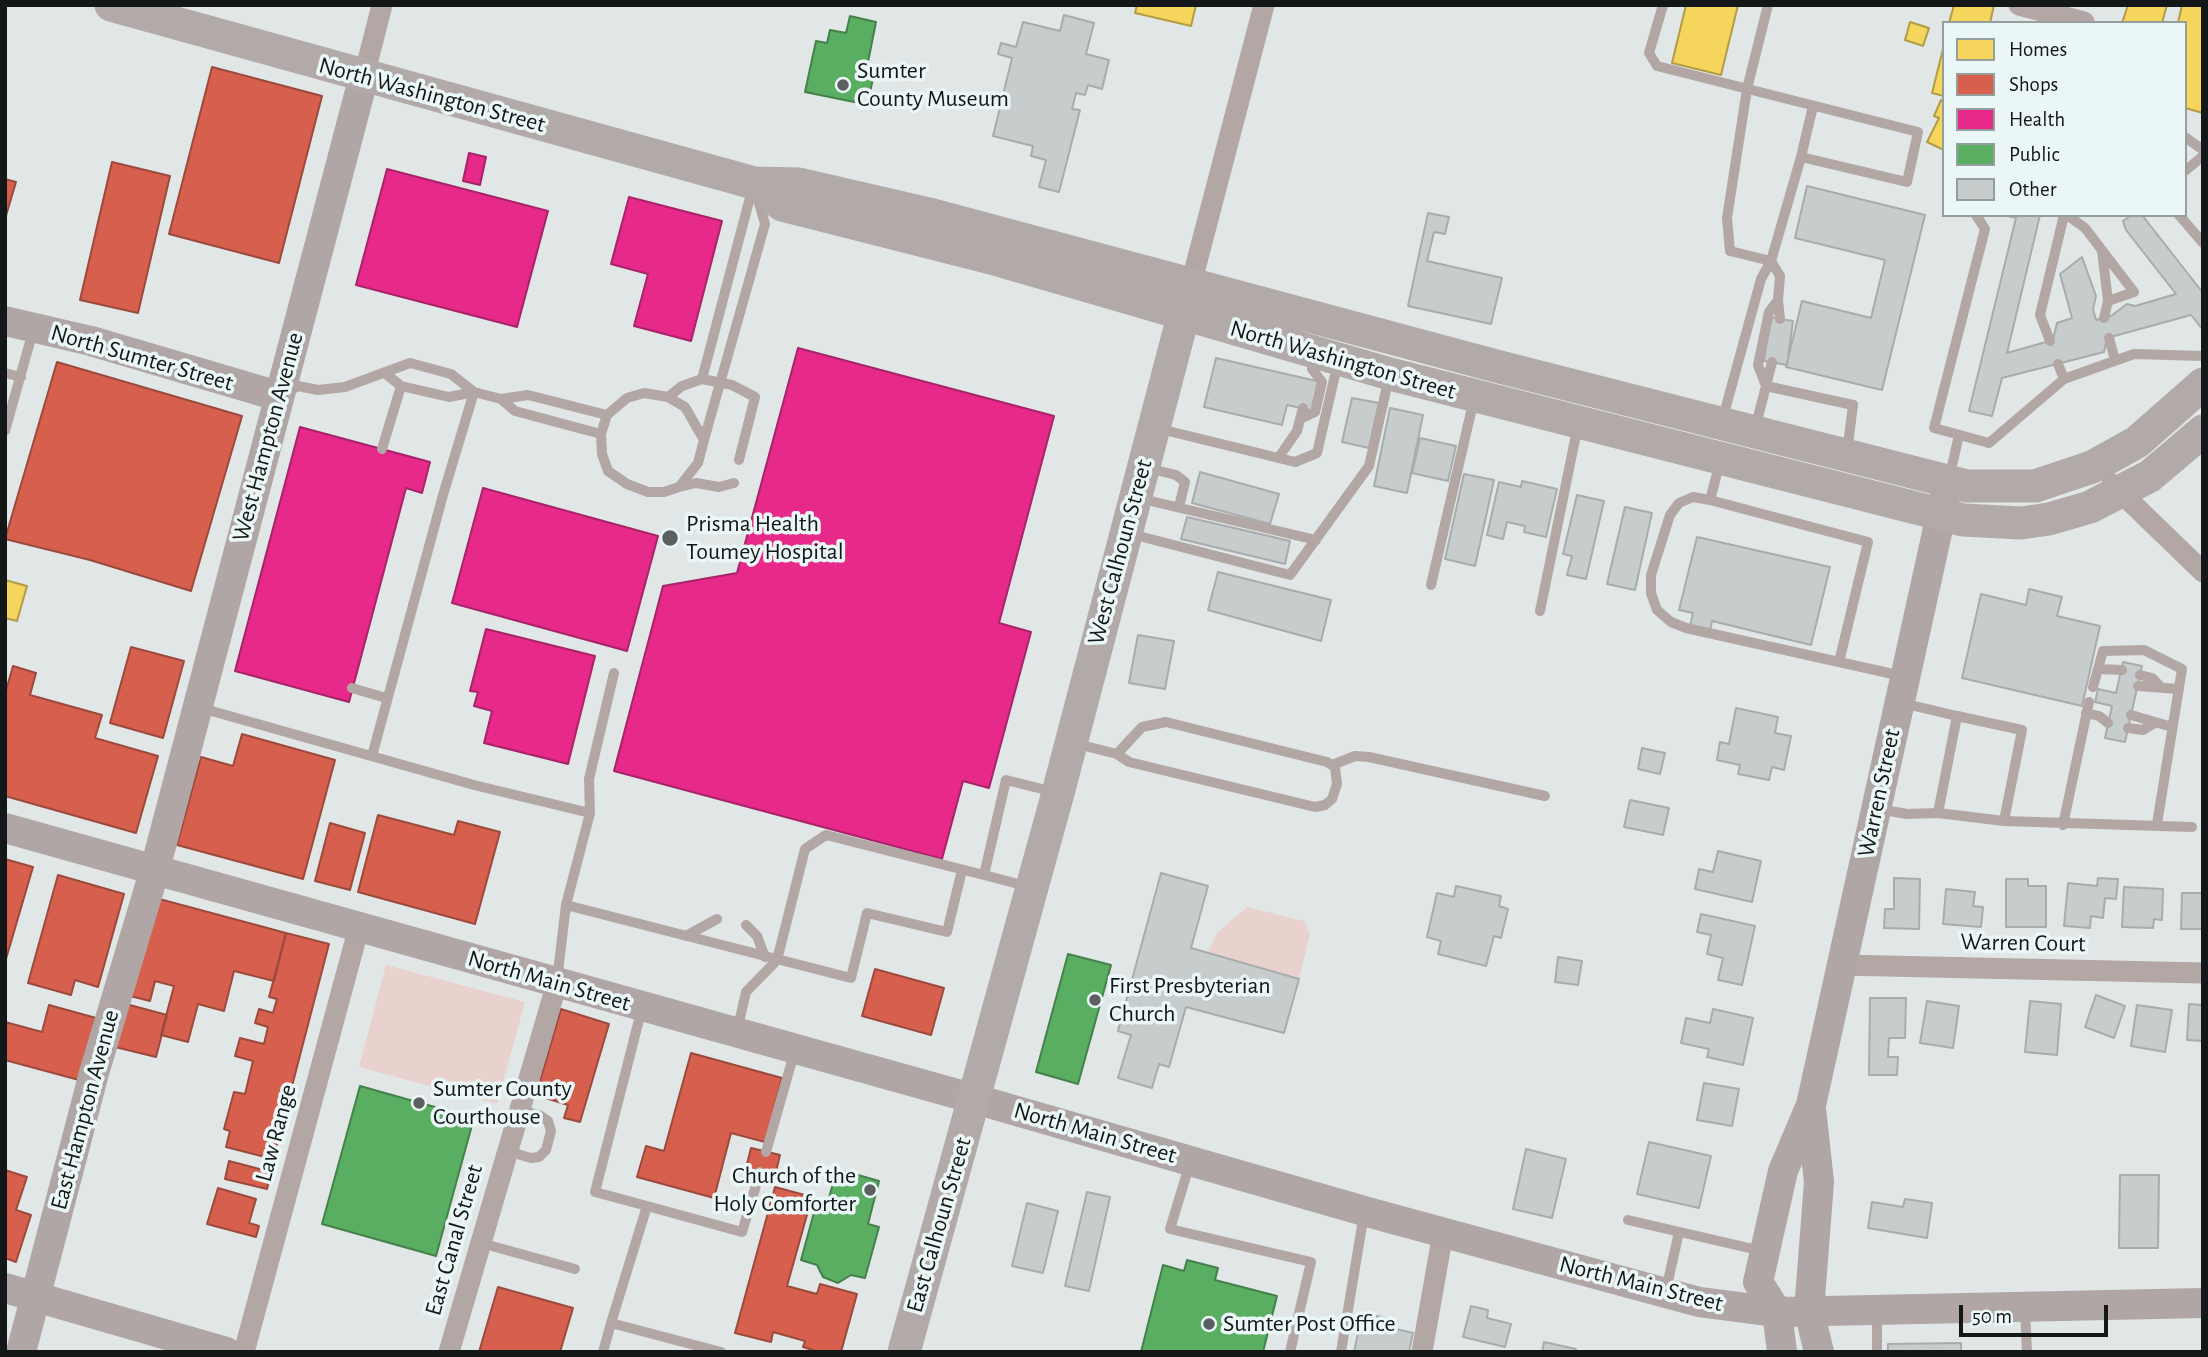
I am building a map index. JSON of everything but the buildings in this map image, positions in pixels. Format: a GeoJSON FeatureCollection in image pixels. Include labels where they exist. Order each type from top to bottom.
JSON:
{"type":"FeatureCollection","features":[{"type":"Feature","properties":{"kind":"main road","name":"North Washington Street"},"geometry":{"type":"LineString","coordinates":[[126,7],[363,76],[754,183],[799,184],[929,214],[1187,300],[1722,424],[1948,482],[2007,489],[2035,486],[2092,467],[2137,442],[2203,384]]}},
{"type":"Feature","properties":{"kind":"main road","name":"North Washington Street"},"geometry":{"type":"LineString","coordinates":[[1187,300],[1319,365],[1390,374],[1940,515],[1994,523],[2021,523],[2071,513],[2121,491],[2150,476],[2203,430]]}},
{"type":"Feature","properties":{"kind":"main road","name":"West Calhoun Street"},"geometry":{"type":"LineString","coordinates":[[975,1099],[1187,300]]}},
{"type":"Feature","properties":{"kind":"main road","name":"East Calhoun Street"},"geometry":{"type":"LineString","coordinates":[[904,1352],[975,1099]]}},
{"type":"Feature","properties":{"kind":"street","name":"West Hampton Avenue"},"geometry":{"type":"LineString","coordinates":[[155,869],[382,5]]}},
{"type":"Feature","properties":{"kind":"street","name":"West Calhoun Street"},"geometry":{"type":"LineString","coordinates":[[1187,300],[1264,5]]}},
{"type":"Feature","properties":{"kind":"street"},"geometry":{"type":"LineString","coordinates":[[2024,12],[2078,21]]}},
{"type":"Feature","properties":{"kind":"street","name":"North Sumter Street"},"geometry":{"type":"LineString","coordinates":[[5,321],[91,341],[278,396]]}},
{"type":"Feature","properties":{"kind":"street"},"geometry":{"type":"LineString","coordinates":[[2092,467],[2121,491],[2203,572]]}},
{"type":"Feature","properties":{"kind":"street","name":"Warren Street"},"geometry":{"type":"LineString","coordinates":[[1777,1312],[1758,1282],[1783,1171],[1811,1105],[1948,482]]}},
{"type":"Feature","properties":{"kind":"street","name":"North Main Street"},"geometry":{"type":"LineString","coordinates":[[5,828],[975,1099],[1364,1211],[1699,1302],[1777,1312],[2203,1303]]}},
{"type":"Feature","properties":{"kind":"street","name":"East Hampton Avenue"},"geometry":{"type":"LineString","coordinates":[[21,1352],[94,1073],[155,869]]}},
{"type":"Feature","properties":{"kind":"street","name":"Law Range"},"geometry":{"type":"LineString","coordinates":[[244,1352],[359,927]]}},
{"type":"Feature","properties":{"kind":"street","name":"Warren Court"},"geometry":{"type":"LineString","coordinates":[[1842,965],[2203,973]]}},
{"type":"Feature","properties":{"kind":"street","name":"East Canal Street"},"geometry":{"type":"LineString","coordinates":[[449,1352],[557,983]]}},
{"type":"Feature","properties":{"kind":"street","name":"Warren Street"},"geometry":{"type":"LineString","coordinates":[[1811,1105],[1819,1182],[1809,1311],[1819,1352]]}},
{"type":"Feature","properties":{"kind":"street"},"geometry":{"type":"LineString","coordinates":[[1422,1352],[1443,1233]]}},
{"type":"Feature","properties":{"kind":"street"},"geometry":{"type":"LineString","coordinates":[[5,1288],[212,1350]]}},
{"type":"Feature","properties":{"kind":"street"},"geometry":{"type":"LineString","coordinates":[[1777,1312],[1782,1352]]}},
{"type":"Feature","properties":{"kind":"lane"},"geometry":{"type":"LineString","coordinates":[[1663,5],[1649,53],[1657,66],[1918,132],[1907,183],[1801,157]]}},
{"type":"Feature","properties":{"kind":"lane"},"geometry":{"type":"LineString","coordinates":[[1768,5],[1747,89],[1727,218],[1730,251],[1771,261],[1780,276],[1780,319]]}},
{"type":"Feature","properties":{"kind":"lane"},"geometry":{"type":"LineString","coordinates":[[1722,424],[1761,278],[1771,261],[1813,106]]}},
{"type":"Feature","properties":{"kind":"lane"},"geometry":{"type":"LineString","coordinates":[[2187,138],[2203,150]]}},
{"type":"Feature","properties":{"kind":"lane"},"geometry":{"type":"LineString","coordinates":[[2187,169],[2203,156]]}},
{"type":"Feature","properties":{"kind":"lane"},"geometry":{"type":"LineString","coordinates":[[702,379],[754,183]]}},
{"type":"Feature","properties":{"kind":"lane"},"geometry":{"type":"LineString","coordinates":[[679,487],[698,463],[765,224],[754,183]]}},
{"type":"Feature","properties":{"kind":"lane"},"geometry":{"type":"LineString","coordinates":[[1977,217],[1985,229],[1934,428],[1989,443],[2064,379],[2134,354],[2203,356]]}},
{"type":"Feature","properties":{"kind":"lane"},"geometry":{"type":"LineString","coordinates":[[2050,341],[2040,315],[2065,217]]}},
{"type":"Feature","properties":{"kind":"lane"},"geometry":{"type":"LineString","coordinates":[[2069,217],[2085,228],[2134,292],[2108,301]]}},
{"type":"Feature","properties":{"kind":"lane"},"geometry":{"type":"LineString","coordinates":[[2181,217],[2203,243]]}},
{"type":"Feature","properties":{"kind":"lane"},"geometry":{"type":"LineString","coordinates":[[2102,248],[2108,301],[2104,318]]}},
{"type":"Feature","properties":{"kind":"lane"},"geometry":{"type":"LineString","coordinates":[[1766,386],[1758,365],[1769,312],[1778,300]]}},
{"type":"Feature","properties":{"kind":"lane"},"geometry":{"type":"LineString","coordinates":[[5,431],[34,328]]}},
{"type":"Feature","properties":{"kind":"lane"},"geometry":{"type":"LineString","coordinates":[[2109,338],[2115,360]]}},
{"type":"Feature","properties":{"kind":"lane"},"geometry":{"type":"LineString","coordinates":[[1755,432],[1772,362]]}},
{"type":"Feature","properties":{"kind":"lane"},"geometry":{"type":"LineString","coordinates":[[278,396],[298,386],[318,390],[345,387],[410,363],[451,374],[474,392],[501,399],[527,395],[607,415]]}},
{"type":"Feature","properties":{"kind":"lane"},"geometry":{"type":"LineString","coordinates":[[2058,364],[2064,379]]}},
{"type":"Feature","properties":{"kind":"lane"},"geometry":{"type":"LineString","coordinates":[[1279,457],[1297,431],[1302,414],[1315,412],[1322,382],[1319,365]]}},
{"type":"Feature","properties":{"kind":"lane"},"geometry":{"type":"LineString","coordinates":[[1153,427],[1295,462],[1317,453],[1319,365]]}},
{"type":"Feature","properties":{"kind":"lane"},"geometry":{"type":"LineString","coordinates":[[5,373],[21,377]]}},
{"type":"Feature","properties":{"kind":"lane"},"geometry":{"type":"LineString","coordinates":[[386,374],[401,386],[449,397],[474,392]]}},
{"type":"Feature","properties":{"kind":"lane"},"geometry":{"type":"LineString","coordinates":[[1125,532],[1290,575],[1369,466],[1390,374]]}},
{"type":"Feature","properties":{"kind":"lane"},"geometry":{"type":"LineString","coordinates":[[668,397],[682,386],[702,379],[732,385],[755,397],[739,460]]}},
{"type":"Feature","properties":{"kind":"lane"},"geometry":{"type":"LineString","coordinates":[[382,449],[401,386]]}},
{"type":"Feature","properties":{"kind":"lane"},"geometry":{"type":"LineString","coordinates":[[1766,386],[1853,405],[1847,456]]}},
{"type":"Feature","properties":{"kind":"lane"},"geometry":{"type":"LineString","coordinates":[[372,756],[386,698],[474,392]]}},
{"type":"Feature","properties":{"kind":"lane"},"geometry":{"type":"LineString","coordinates":[[704,440],[685,407],[668,397],[644,393],[627,398],[607,415],[601,434],[602,454],[608,471],[627,484],[648,492],[664,492],[696,483],[719,487],[734,483]]}},
{"type":"Feature","properties":{"kind":"lane"},"geometry":{"type":"LineString","coordinates":[[1431,585],[1475,396]]}},
{"type":"Feature","properties":{"kind":"lane"},"geometry":{"type":"LineString","coordinates":[[501,399],[515,411],[601,434]]}},
{"type":"Feature","properties":{"kind":"lane"},"geometry":{"type":"LineString","coordinates":[[1540,611],[1579,423]]}},
{"type":"Feature","properties":{"kind":"lane"},"geometry":{"type":"LineString","coordinates":[[1948,482],[1959,435]]}},
{"type":"Feature","properties":{"kind":"lane"},"geometry":{"type":"LineString","coordinates":[[1710,500],[1720,460]]}},
{"type":"Feature","properties":{"kind":"lane"},"geometry":{"type":"LineString","coordinates":[[1139,482],[1176,475],[1185,482],[1180,508]]}},
{"type":"Feature","properties":{"kind":"lane"},"geometry":{"type":"LineString","coordinates":[[1139,482],[1180,508],[1316,540]]}},
{"type":"Feature","properties":{"kind":"lane"},"geometry":{"type":"LineString","coordinates":[[1839,662],[1868,542],[1710,500],[1693,497],[1679,503],[1670,515],[1651,575],[1651,593],[1657,610],[1671,622],[1686,628],[1839,662],[1957,716],[2022,730],[2004,821]]}},
{"type":"Feature","properties":{"kind":"lane"},"geometry":{"type":"LineString","coordinates":[[2093,687],[2104,670],[2103,651],[2144,650],[2182,669],[2157,824]]}},
{"type":"Feature","properties":{"kind":"lane"},"geometry":{"type":"LineString","coordinates":[[2104,670],[2120,675]]}},
{"type":"Feature","properties":{"kind":"lane"},"geometry":{"type":"LineString","coordinates":[[557,983],[566,905],[590,813],[589,779],[614,673]]}},
{"type":"Feature","properties":{"kind":"lane"},"geometry":{"type":"LineString","coordinates":[[2139,680],[2152,678],[2159,685],[2178,689]]}},
{"type":"Feature","properties":{"kind":"lane"},"geometry":{"type":"LineString","coordinates":[[352,688],[386,698]]}},
{"type":"Feature","properties":{"kind":"lane"},"geometry":{"type":"LineString","coordinates":[[198,708],[590,813]]}},
{"type":"Feature","properties":{"kind":"lane"},"geometry":{"type":"LineString","coordinates":[[2063,825],[2087,708],[2104,719],[2111,710]]}},
{"type":"Feature","properties":{"kind":"lane"},"geometry":{"type":"LineString","coordinates":[[2131,715],[2145,717],[2153,724],[2172,727]]}},
{"type":"Feature","properties":{"kind":"lane"},"geometry":{"type":"LineString","coordinates":[[1938,813],[1957,716]]}},
{"type":"Feature","properties":{"kind":"lane"},"geometry":{"type":"LineString","coordinates":[[1117,754],[1142,727],[1166,722],[1332,765],[1354,756],[1369,757],[1545,796]]}},
{"type":"Feature","properties":{"kind":"lane"},"geometry":{"type":"LineString","coordinates":[[2128,728],[2143,730],[2153,724]]}},
{"type":"Feature","properties":{"kind":"lane"},"geometry":{"type":"LineString","coordinates":[[1070,743],[1117,754],[1129,762],[1315,807],[1325,806],[1332,799],[1338,774],[1332,765]]}},
{"type":"Feature","properties":{"kind":"lane"},"geometry":{"type":"LineString","coordinates":[[984,875],[1006,780],[1058,793]]}},
{"type":"Feature","properties":{"kind":"lane"},"geometry":{"type":"LineString","coordinates":[[1876,808],[1907,814],[1938,813],[2063,825],[2157,824],[2192,827]]}},
{"type":"Feature","properties":{"kind":"lane"},"geometry":{"type":"LineString","coordinates":[[737,1033],[746,992],[771,959],[805,849],[826,835],[1032,887]]}},
{"type":"Feature","properties":{"kind":"lane"},"geometry":{"type":"LineString","coordinates":[[566,905],[851,978],[867,913],[947,932],[962,870]]}},
{"type":"Feature","properties":{"kind":"lane"},"geometry":{"type":"LineString","coordinates":[[686,936],[717,919]]}},
{"type":"Feature","properties":{"kind":"lane"},"geometry":{"type":"LineString","coordinates":[[746,925],[757,936],[771,959]]}},
{"type":"Feature","properties":{"kind":"lane"},"geometry":{"type":"LineString","coordinates":[[643,1008],[595,1192],[742,1232],[760,1172]]}},
{"type":"Feature","properties":{"kind":"lane"},"geometry":{"type":"LineString","coordinates":[[766,1152],[795,1050]]}},
{"type":"Feature","properties":{"kind":"lane"},"geometry":{"type":"LineString","coordinates":[[508,1151],[531,1158],[539,1157],[546,1150],[551,1131],[548,1121],[540,1115],[519,1110]]}},
{"type":"Feature","properties":{"kind":"lane"},"geometry":{"type":"LineString","coordinates":[[1191,1160],[1170,1229],[1311,1262],[1290,1352]]}},
{"type":"Feature","properties":{"kind":"lane"},"geometry":{"type":"LineString","coordinates":[[603,1352],[647,1206]]}},
{"type":"Feature","properties":{"kind":"lane"},"geometry":{"type":"LineString","coordinates":[[1341,1352],[1361,1246],[1364,1211]]}},
{"type":"Feature","properties":{"kind":"lane"},"geometry":{"type":"LineString","coordinates":[[1628,1220],[1765,1252]]}},
{"type":"Feature","properties":{"kind":"lane"},"geometry":{"type":"LineString","coordinates":[[1666,1293],[1679,1231]]}},
{"type":"Feature","properties":{"kind":"lane"},"geometry":{"type":"LineString","coordinates":[[481,1243],[575,1269]]}},
{"type":"Feature","properties":{"kind":"lane"},"geometry":{"type":"LineString","coordinates":[[2025,1306],[2027,1352]]}},
{"type":"Feature","properties":{"kind":"lane"},"geometry":{"type":"LineString","coordinates":[[1877,1310],[1877,1349]]}},
{"type":"Feature","properties":{"kind":"lane"},"geometry":{"type":"LineString","coordinates":[[611,1323],[721,1352]]}},
{"type":"Feature","properties":{"kind":"shaded area"},"geometry":{"type":"Polygon","coordinates":[[[1247,907],[1304,921],[1310,934],[1299,979],[1207,953],[1218,932],[1247,907]]]}},
{"type":"Feature","properties":{"kind":"shaded area"},"geometry":{"type":"Polygon","coordinates":[[[386,965],[525,1002],[497,1104],[359,1067],[386,965]]]}},
{"type":"Feature","properties":{"kind":"place","name":"Sumter County Museum"},"geometry":{"type":"Point","coordinates":[843,85]}},
{"type":"Feature","properties":{"kind":"place","name":"Prisma Health Toumey Hospital"},"geometry":{"type":"Point","coordinates":[670,538]}},
{"type":"Feature","properties":{"kind":"place","name":"First Presbyterian Church"},"geometry":{"type":"Point","coordinates":[1095,1000]}},
{"type":"Feature","properties":{"kind":"place","name":"Sumter County Courthouse"},"geometry":{"type":"Point","coordinates":[419,1103]}},
{"type":"Feature","properties":{"kind":"place","name":"Church of the Holy Comforter"},"geometry":{"type":"Point","coordinates":[870,1190]}},
{"type":"Feature","properties":{"kind":"place","name":"Sumter Post Office"},"geometry":{"type":"Point","coordinates":[1209,1324]}}]}
